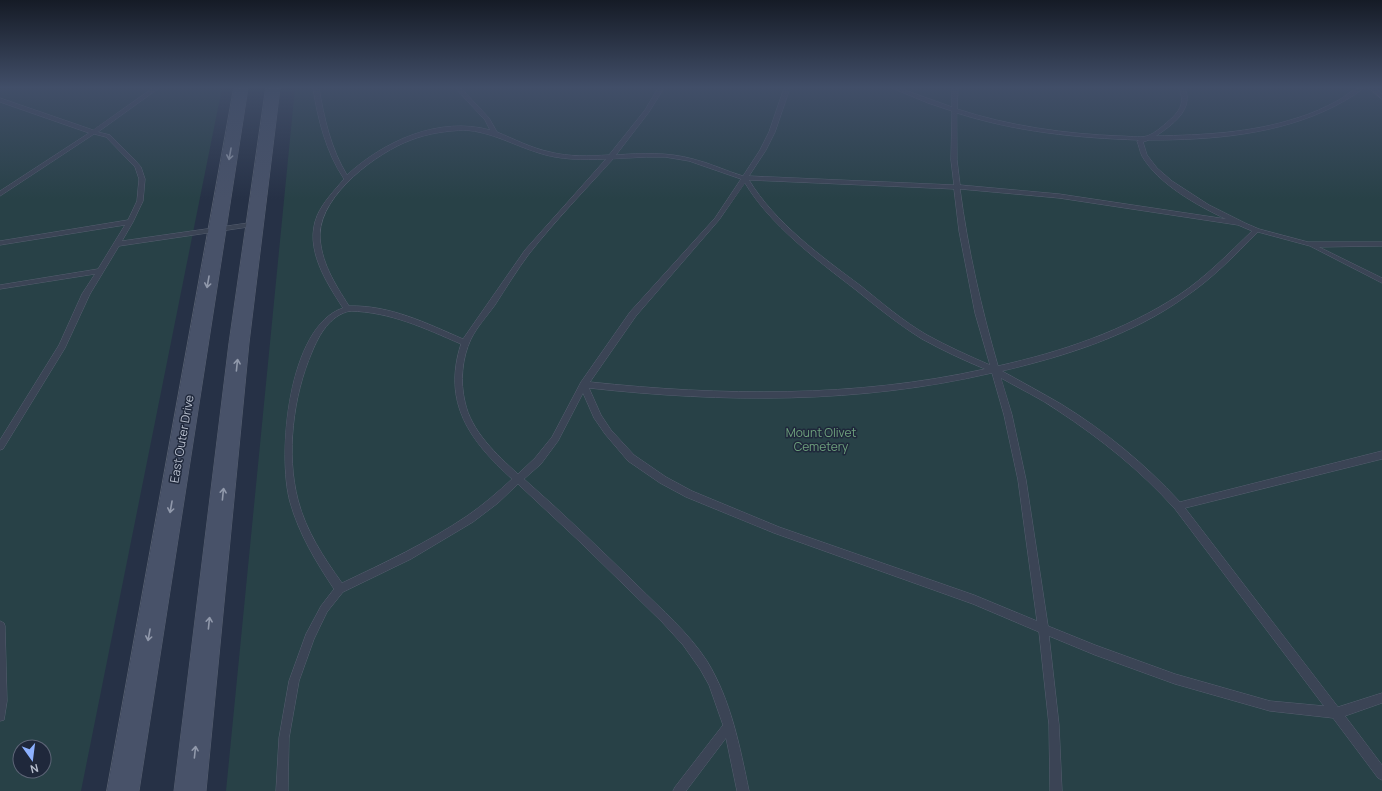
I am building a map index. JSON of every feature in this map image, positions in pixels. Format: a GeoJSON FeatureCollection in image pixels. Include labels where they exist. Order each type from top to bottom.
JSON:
{"type":"FeatureCollection","features":[{"type":"Feature","properties":{"kind":"main road","name":"East Outer Drive"},"geometry":{"type":"LineString","coordinates":[[123,791],[235,125]]}},
{"type":"Feature","properties":{"kind":"main road"},"geometry":{"type":"LineString","coordinates":[[190,791],[238,351],[268,125]]}},
{"type":"Feature","properties":{"kind":"lane"},"geometry":{"type":"LineString","coordinates":[[0,447],[62,346],[99,272],[130,222],[140,201],[142,179],[138,167],[121,148],[108,136],[72,125]]}},
{"type":"Feature","properties":{"kind":"lane"},"geometry":{"type":"LineString","coordinates":[[0,194],[104,125]]}},
{"type":"Feature","properties":{"kind":"lane"},"geometry":{"type":"LineString","coordinates":[[325,125],[332,151],[339,168],[346,178]]}},
{"type":"Feature","properties":{"kind":"lane"},"geometry":{"type":"LineString","coordinates":[[490,125],[494,132]]}},
{"type":"Feature","properties":{"kind":"lane"},"geometry":{"type":"LineString","coordinates":[[636,125],[611,157],[528,252],[465,343],[459,382],[459,396],[463,410],[471,426],[482,441],[518,480],[593,548],[664,618],[692,650],[706,669],[716,691],[728,727],[743,791]]}},
{"type":"Feature","properties":{"kind":"lane"},"geometry":{"type":"LineString","coordinates":[[282,791],[284,738],[294,681],[310,637],[324,609],[340,590],[408,556],[464,522],[495,500],[538,460],[555,439],[584,384],[633,314],[717,219],[730,201],[763,150],[774,125]]}},
{"type":"Feature","properties":{"kind":"lane"},"geometry":{"type":"LineString","coordinates":[[954,125],[956,187],[962,231],[978,305],[994,370],[1008,415],[1022,480],[1043,627],[1054,725],[1056,791]]}},
{"type":"Feature","properties":{"kind":"lane"},"geometry":{"type":"LineString","coordinates":[[1010,125],[1091,137],[1148,139],[1231,134],[1276,125]]}},
{"type":"Feature","properties":{"kind":"lane"},"geometry":{"type":"LineString","coordinates":[[1167,125],[1148,139],[1140,141],[1140,147],[1144,155],[1160,175],[1194,199],[1237,223],[1308,244],[1382,280]]}},
{"type":"Feature","properties":{"kind":"lane"},"geometry":{"type":"LineString","coordinates":[[347,309],[325,272],[317,240],[319,216],[325,205],[346,178],[385,150],[415,136],[464,128],[494,132],[540,152],[578,158],[669,156],[696,161],[721,171],[745,178],[956,187],[1060,196],[1237,223]]}},
{"type":"Feature","properties":{"kind":"lane"},"geometry":{"type":"LineString","coordinates":[[745,178],[755,195],[773,216],[842,277],[902,322],[960,355],[994,370],[1059,407],[1098,433],[1142,469],[1178,506],[1382,774]]}},
{"type":"Feature","properties":{"kind":"lane"},"geometry":{"type":"LineString","coordinates":[[0,243],[130,222]]}},
{"type":"Feature","properties":{"kind":"lane"},"geometry":{"type":"LineString","coordinates":[[117,244],[255,224]]}},
{"type":"Feature","properties":{"kind":"lane"},"geometry":{"type":"LineString","coordinates":[[584,384],[622,389],[705,395],[784,396],[831,394],[921,384],[994,370],[1077,347],[1103,338],[1152,313],[1181,296],[1203,280],[1257,230]]}},
{"type":"Feature","properties":{"kind":"lane"},"geometry":{"type":"LineString","coordinates":[[1308,244],[1382,244]]}},
{"type":"Feature","properties":{"kind":"lane"},"geometry":{"type":"LineString","coordinates":[[0,287],[99,272]]}},
{"type":"Feature","properties":{"kind":"lane"},"geometry":{"type":"LineString","coordinates":[[340,590],[314,550],[301,522],[294,500],[290,471],[289,419],[293,395],[300,367],[314,337],[324,324],[334,315],[347,309],[385,311],[465,343]]}},
{"type":"Feature","properties":{"kind":"lane"},"geometry":{"type":"LineString","coordinates":[[584,384],[597,416],[618,445],[630,458],[663,480],[689,494],[777,530],[921,580],[1043,627],[1095,650],[1175,679],[1270,706],[1336,713],[1382,698]]}},
{"type":"Feature","properties":{"kind":"lane"},"geometry":{"type":"LineString","coordinates":[[1178,506],[1382,455]]}},
{"type":"Feature","properties":{"kind":"lane"},"geometry":{"type":"LineString","coordinates":[[0,626],[2,701],[0,716]]}},
{"type":"Feature","properties":{"kind":"lane"},"geometry":{"type":"LineString","coordinates":[[679,791],[728,727]]}},
{"type":"Feature","properties":{"kind":"green space"},"geometry":{"type":"Polygon","coordinates":[[[0,125],[215,125],[81,791],[0,791],[0,125]]]}},
{"type":"Feature","properties":{"kind":"green space","name":"Mount Olivet Cemetery"},"geometry":{"type":"Polygon","coordinates":[[[291,125],[1382,125],[1382,791],[226,791],[291,125]]]}}]}
